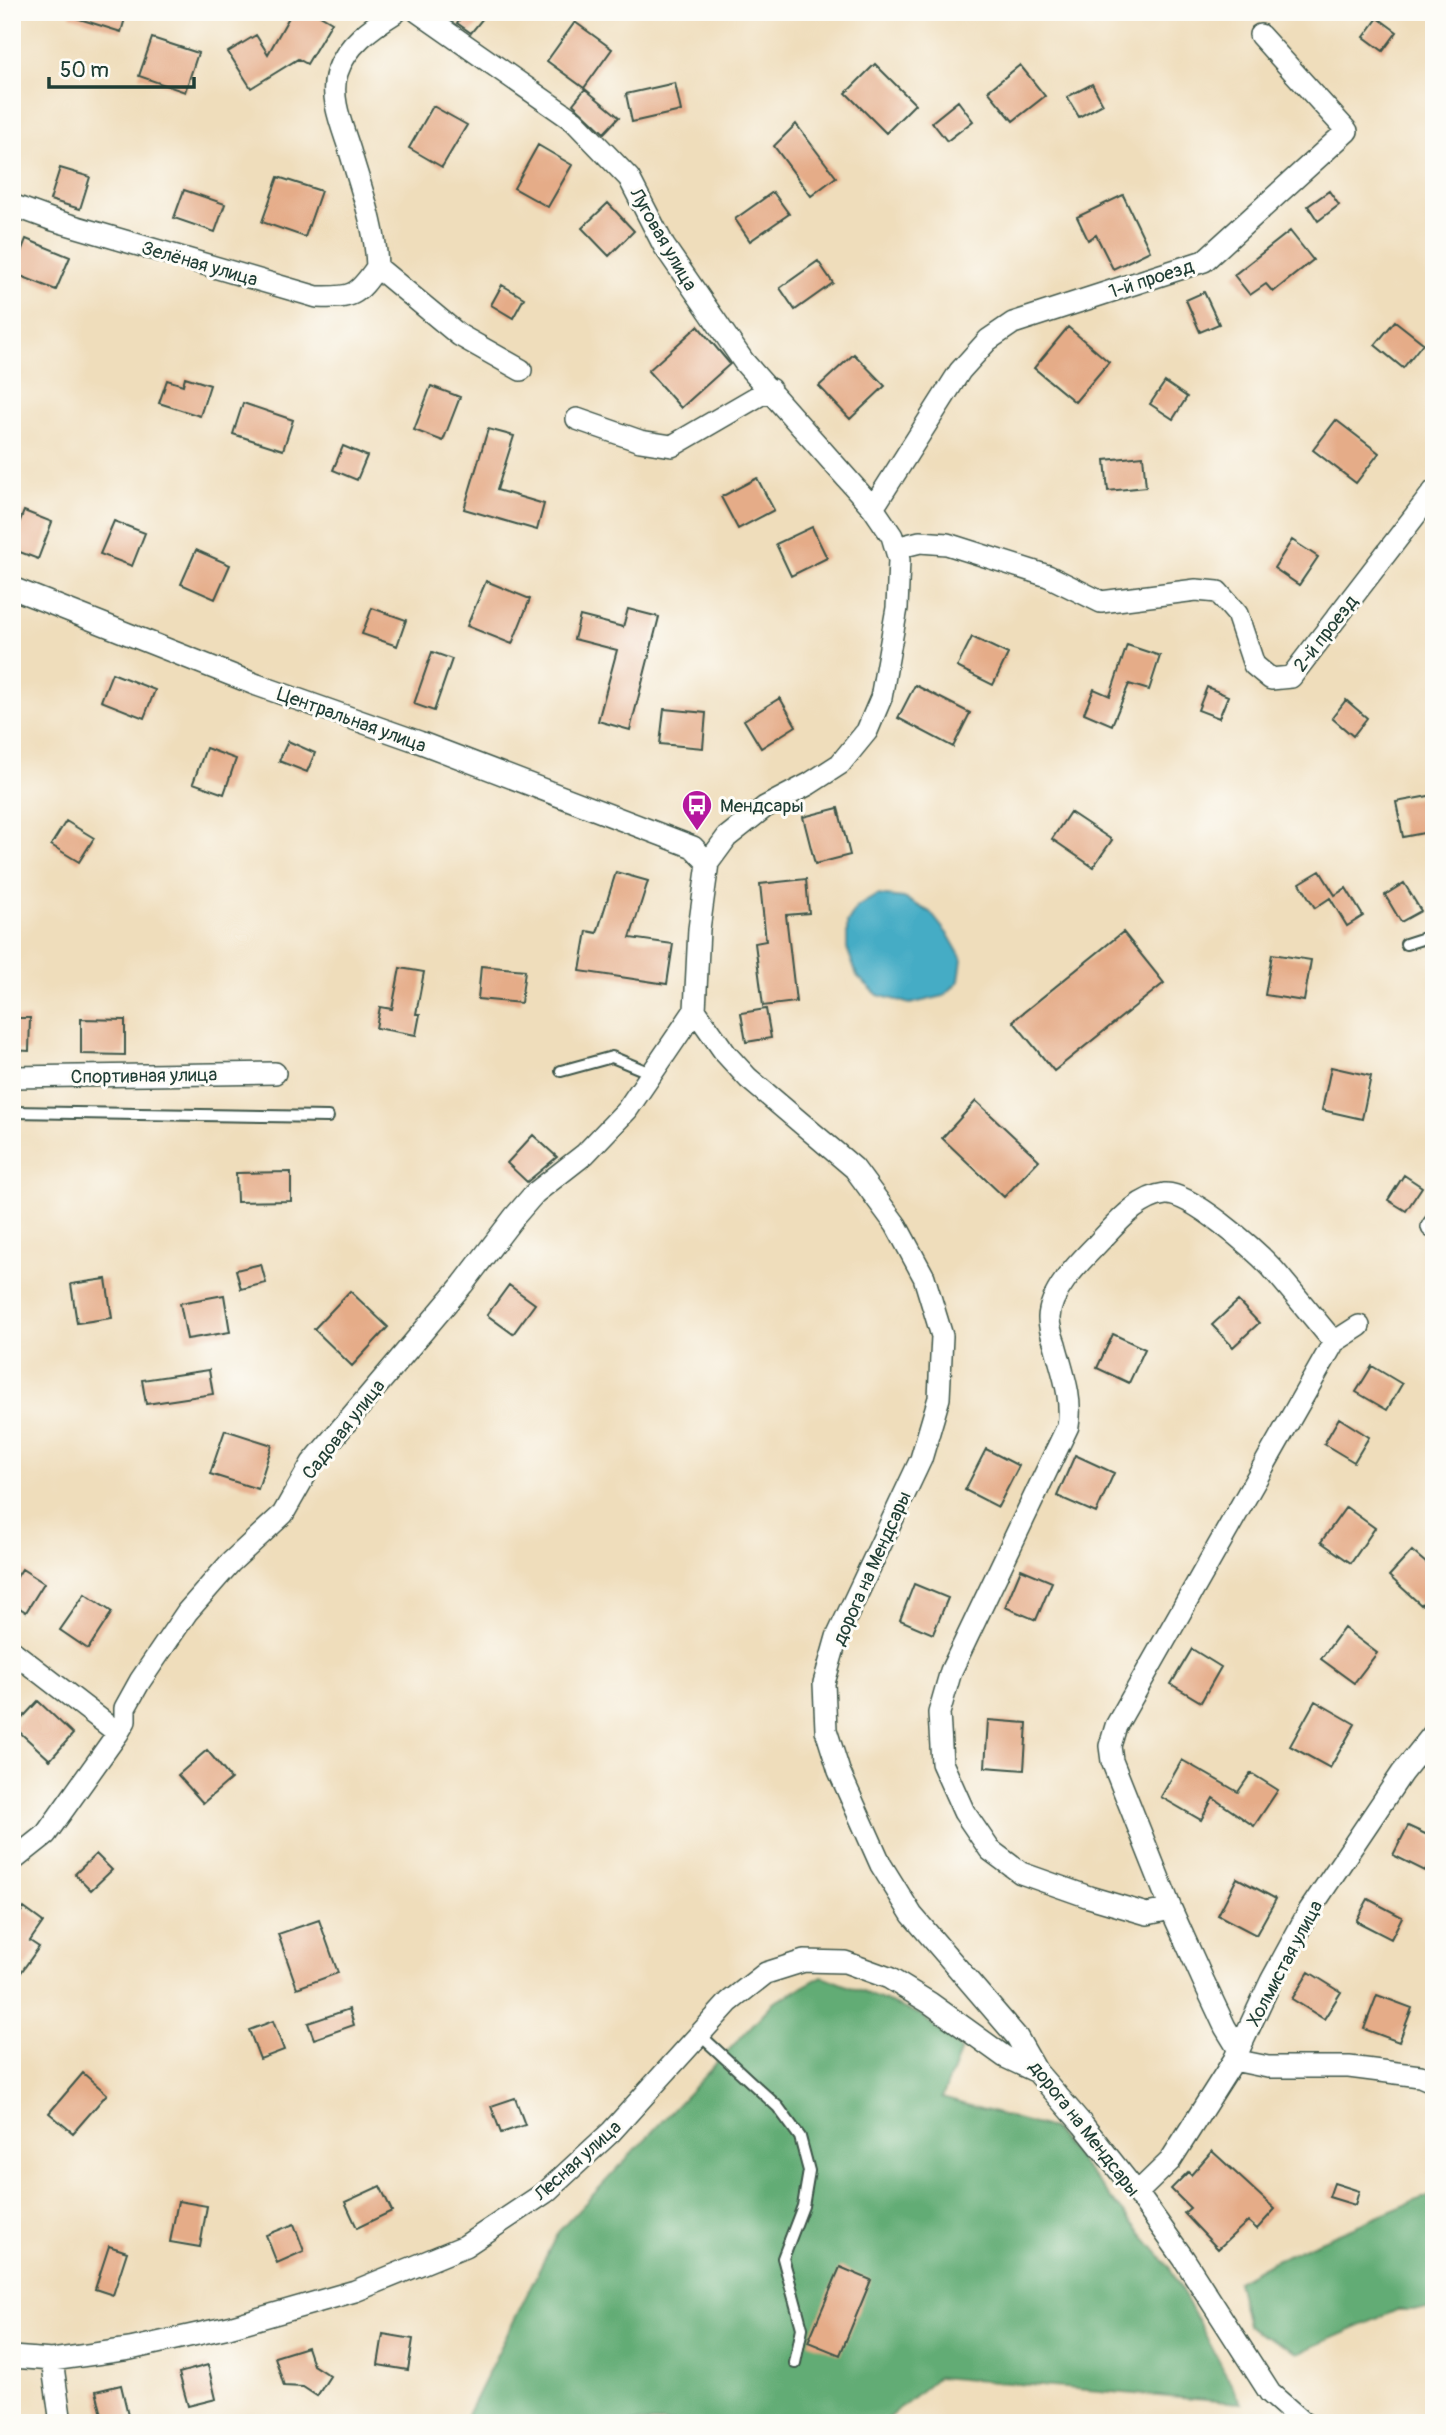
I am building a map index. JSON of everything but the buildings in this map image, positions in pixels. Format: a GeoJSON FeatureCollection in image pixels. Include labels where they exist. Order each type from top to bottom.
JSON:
{"type":"FeatureCollection","features":[{"type":"Feature","properties":{"kind":"street"},"geometry":{"type":"LineString","coordinates":[[396,12],[372,27],[352,46],[336,74],[335,99],[367,208],[377,249],[377,267],[459,335],[521,370]]}},
{"type":"Feature","properties":{"kind":"street","name":"Луговая улица"},"geometry":{"type":"LineString","coordinates":[[418,12],[574,121],[629,178],[664,246],[744,362],[873,508],[886,526],[896,548]]}},
{"type":"Feature","properties":{"kind":"street","name":"1-й проезд"},"geometry":{"type":"LineString","coordinates":[[873,508],[960,370],[988,340],[1013,323],[1204,261],[1347,131],[1260,35]]}},
{"type":"Feature","properties":{"kind":"street","name":"Зелёная улица"},"geometry":{"type":"LineString","coordinates":[[12,205],[53,220],[317,297],[344,298],[362,288],[377,267]]}},
{"type":"Feature","properties":{"kind":"street"},"geometry":{"type":"LineString","coordinates":[[577,418],[640,441],[672,446],[770,389]]}},
{"type":"Feature","properties":{"kind":"street","name":"2-й проезд"},"geometry":{"type":"LineString","coordinates":[[896,548],[920,542],[947,544],[1048,576],[1101,602],[1196,590],[1218,593],[1237,614],[1254,665],[1271,678],[1291,677],[1434,491]]}},
{"type":"Feature","properties":{"kind":"street"},"geometry":{"type":"LineString","coordinates":[[695,1010],[700,855],[765,807],[809,785],[840,764],[867,731],[881,698],[897,608],[899,560],[896,548]]}},
{"type":"Feature","properties":{"kind":"street","name":"Центральная улица"},"geometry":{"type":"LineString","coordinates":[[12,588],[257,685],[419,742],[700,855]]}},
{"type":"Feature","properties":{"kind":"street","name":"Садовая улица"},"geometry":{"type":"LineString","coordinates":[[12,1861],[46,1834],[118,1732],[125,1721],[125,1708],[140,1681],[187,1612],[230,1563],[283,1514],[312,1463],[463,1284],[535,1193],[585,1154],[627,1110],[695,1010]]}},
{"type":"Feature","properties":{"kind":"street","name":"дорога на Мендсары"},"geometry":{"type":"LineString","coordinates":[[695,1010],[726,1054],[748,1078],[854,1168],[896,1225],[924,1277],[942,1336],[939,1398],[921,1459],[837,1637],[824,1683],[826,1730],[839,1771],[881,1865],[912,1915],[1017,2037],[1037,2072],[1137,2193],[1184,2259],[1270,2393],[1304,2423]]}},
{"type":"Feature","properties":{"kind":"street","name":"Спортивная улица"},"geometry":{"type":"LineString","coordinates":[[12,1077],[275,1073]]}},
{"type":"Feature","properties":{"kind":"street"},"geometry":{"type":"LineString","coordinates":[[1171,1909],[1146,1913],[1089,1897],[1021,1873],[990,1850],[964,1812],[942,1763],[939,1713],[951,1671],[1069,1426],[1071,1411],[1067,1387],[1049,1318],[1053,1300],[1073,1268],[1124,1216],[1148,1199],[1166,1194],[1183,1197],[1202,1208],[1270,1266],[1334,1342]]}},
{"type":"Feature","properties":{"kind":"street"},"geometry":{"type":"LineString","coordinates":[[1359,1326],[1334,1342],[1116,1726],[1111,1745],[1112,1761],[1171,1909],[1237,2055],[1268,2067],[1349,2067],[1420,2076],[1434,2082]]}},
{"type":"Feature","properties":{"kind":"street"},"geometry":{"type":"LineString","coordinates":[[12,1651],[118,1732]]}},
{"type":"Feature","properties":{"kind":"street","name":"Холмистая улица"},"geometry":{"type":"LineString","coordinates":[[1137,2193],[1170,2161],[1237,2055],[1271,1981],[1309,1911],[1402,1773],[1434,1733]]}},
{"type":"Feature","properties":{"kind":"street","name":"Лесная улица"},"geometry":{"type":"LineString","coordinates":[[12,2357],[52,2360],[130,2349],[229,2327],[355,2291],[465,2246],[546,2192],[611,2132],[729,2002],[766,1973],[804,1961],[845,1962],[889,1978],[930,2003],[1004,2057],[1037,2072]]}},
{"type":"Feature","properties":{"kind":"street"},"geometry":{"type":"LineString","coordinates":[[52,2360],[61,2423]]}},
{"type":"Feature","properties":{"kind":"lane"},"geometry":{"type":"LineString","coordinates":[[1406,944],[1434,935]]}},
{"type":"Feature","properties":{"kind":"lane"},"geometry":{"type":"LineString","coordinates":[[561,1071],[612,1057],[653,1074]]}},
{"type":"Feature","properties":{"kind":"lane"},"geometry":{"type":"LineString","coordinates":[[12,1112],[328,1117]]}},
{"type":"Feature","properties":{"kind":"lane"},"geometry":{"type":"LineString","coordinates":[[699,2034],[778,2107],[800,2137],[809,2172],[803,2206],[783,2258],[802,2328],[795,2363]]}},
{"type":"Feature","properties":{"kind":"path"},"geometry":{"type":"LineString","coordinates":[[1417,2423],[1434,2407]]}},
{"type":"Feature","properties":{"kind":"green space"},"geometry":{"type":"Polygon","coordinates":[[[822,1976],[921,2015],[961,2050],[942,2098],[1052,2129],[1169,2266],[1241,2403],[937,2377],[882,2423],[463,2423],[558,2232],[773,2003],[822,1976]]]}},
{"type":"Feature","properties":{"kind":"green space"},"geometry":{"type":"Polygon","coordinates":[[[1434,2193],[1434,2310],[1397,2310],[1298,2353],[1247,2326],[1237,2281],[1275,2260],[1434,2193]]]}},
{"type":"Feature","properties":{"kind":"water"},"geometry":{"type":"Polygon","coordinates":[[[877,895],[904,898],[930,912],[949,936],[962,959],[959,981],[944,996],[910,1004],[878,995],[857,976],[847,948],[847,923],[857,907],[877,895]]]}},
{"type":"Feature","properties":{"kind":"place","name":"Мендсары"},"geometry":{"type":"Point","coordinates":[697,832]}}]}
